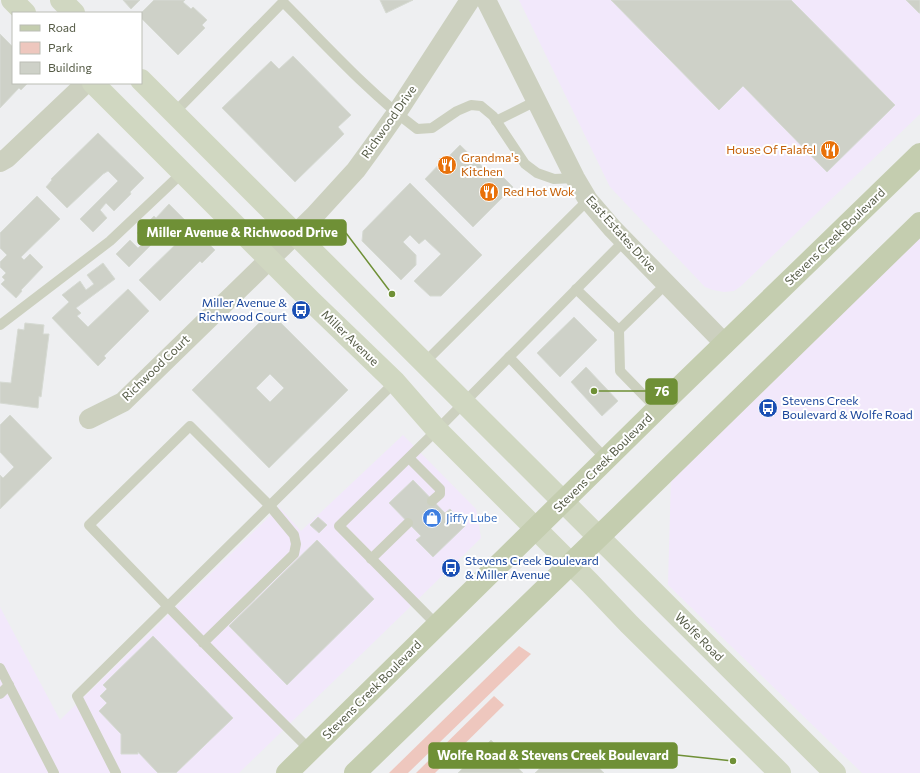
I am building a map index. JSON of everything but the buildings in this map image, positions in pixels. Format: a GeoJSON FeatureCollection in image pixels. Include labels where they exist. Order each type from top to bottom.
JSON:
{"type":"FeatureCollection","features":[{"type":"Feature","properties":{"kind":"main road"},"geometry":{"type":"LineString","coordinates":[[12,0],[24,12]]}},
{"type":"Feature","properties":{"kind":"main road"},"geometry":{"type":"LineString","coordinates":[[61,0],[73,12]]}},
{"type":"Feature","properties":{"kind":"main road"},"geometry":{"type":"LineString","coordinates":[[142,81],[564,501]]}},
{"type":"Feature","properties":{"kind":"main road","name":"Miller Avenue"},"geometry":{"type":"LineString","coordinates":[[94,84],[269,260],[395,382],[437,430],[535,529]]}},
{"type":"Feature","properties":{"kind":"main road","name":"Stevens Creek Boulevard"},"geometry":{"type":"LineString","coordinates":[[287,773],[657,409],[920,154]]}},
{"type":"Feature","properties":{"kind":"main road"},"geometry":{"type":"LineString","coordinates":[[354,773],[599,537],[920,223]]}},
{"type":"Feature","properties":{"kind":"main road","name":"Wolfe Road"},"geometry":{"type":"LineString","coordinates":[[564,501],[835,773]]}},
{"type":"Feature","properties":{"kind":"main road"},"geometry":{"type":"LineString","coordinates":[[535,529],[780,773]]}},
{"type":"Feature","properties":{"kind":"main road"},"geometry":{"type":"LineString","coordinates":[[309,773],[310,750]]}},
{"type":"Feature","properties":{"kind":"street","name":"Richwood Drive"},"geometry":{"type":"LineString","coordinates":[[269,260],[327,202],[356,170],[396,114],[470,0]]}},
{"type":"Feature","properties":{"kind":"street","name":"East Estates Drive"},"geometry":{"type":"LineString","coordinates":[[486,0],[575,178],[588,200],[624,240],[725,344]]}},
{"type":"Feature","properties":{"kind":"street"},"geometry":{"type":"LineString","coordinates":[[0,162],[7,158],[85,84]]}},
{"type":"Feature","properties":{"kind":"street","name":"Richwood Court"},"geometry":{"type":"LineString","coordinates":[[89,419],[123,402],[269,260]]}},
{"type":"Feature","properties":{"kind":"lane"},"geometry":{"type":"LineString","coordinates":[[174,113],[283,2],[396,114],[417,129],[432,128],[456,111],[471,105],[481,106],[493,116],[525,164],[539,174],[554,179],[575,178]]}},
{"type":"Feature","properties":{"kind":"lane"},"geometry":{"type":"LineString","coordinates":[[496,121],[536,101]]}},
{"type":"Feature","properties":{"kind":"lane"},"geometry":{"type":"LineString","coordinates":[[0,324],[110,241],[182,172]]}},
{"type":"Feature","properties":{"kind":"lane"},"geometry":{"type":"LineString","coordinates":[[424,363],[588,200]]}},
{"type":"Feature","properties":{"kind":"lane"},"geometry":{"type":"LineString","coordinates":[[437,625],[339,526],[509,358],[624,240]]}},
{"type":"Feature","properties":{"kind":"lane"},"geometry":{"type":"LineString","coordinates":[[619,330],[666,284]]}},
{"type":"Feature","properties":{"kind":"lane"},"geometry":{"type":"LineString","coordinates":[[576,289],[619,330],[620,371],[657,409]]}},
{"type":"Feature","properties":{"kind":"lane"},"geometry":{"type":"LineString","coordinates":[[509,358],[606,459]]}},
{"type":"Feature","properties":{"kind":"lane"},"geometry":{"type":"LineString","coordinates":[[116,773],[77,696],[395,382]]}},
{"type":"Feature","properties":{"kind":"lane"},"geometry":{"type":"LineString","coordinates":[[203,643],[294,554],[296,544],[294,535],[270,506],[190,426],[89,525],[203,643],[310,750]]}},
{"type":"Feature","properties":{"kind":"lane"},"geometry":{"type":"LineString","coordinates":[[409,458],[440,489],[440,494],[432,501]]}},
{"type":"Feature","properties":{"kind":"lane"},"geometry":{"type":"LineString","coordinates":[[371,559],[408,523]]}},
{"type":"Feature","properties":{"kind":"lane"},"geometry":{"type":"LineString","coordinates":[[0,668],[54,773]]}},
{"type":"Feature","properties":{"kind":"lane"},"geometry":{"type":"LineString","coordinates":[[0,694],[9,685]]}},
{"type":"Feature","properties":{"kind":"shaded area"},"geometry":{"type":"Polygon","coordinates":[[[519,0],[920,0],[920,114],[741,286],[734,291],[724,292],[713,290],[705,287],[610,187],[519,0]]]}},
{"type":"Feature","properties":{"kind":"shaded area"},"geometry":{"type":"Polygon","coordinates":[[[920,231],[920,773],[862,773],[668,585],[671,476],[920,231]]]}},
{"type":"Feature","properties":{"kind":"shaded area"},"geometry":{"type":"Polygon","coordinates":[[[403,435],[476,509],[481,538],[239,773],[0,773],[0,607],[60,720],[279,507],[301,531],[403,435]]]}},
{"type":"Feature","properties":{"kind":"green space"},"geometry":{"type":"Polygon","coordinates":[[[519,646],[531,654],[408,773],[389,773],[519,646]]]}},
{"type":"Feature","properties":{"kind":"green space"},"geometry":{"type":"Polygon","coordinates":[[[494,696],[504,705],[435,773],[416,773],[494,696]]]}},
{"type":"Feature","properties":{"kind":"place","name":"House Of Falafel"},"geometry":{"type":"Point","coordinates":[830,150]}},
{"type":"Feature","properties":{"kind":"place","name":"Grandma's Kitchen"},"geometry":{"type":"Point","coordinates":[447,165]}},
{"type":"Feature","properties":{"kind":"place","name":"Red Hot Wok"},"geometry":{"type":"Point","coordinates":[489,192]}},
{"type":"Feature","properties":{"kind":"place","name":"Miller Avenue & Richwood Drive"},"geometry":{"type":"Point","coordinates":[392,294]}},
{"type":"Feature","properties":{"kind":"place","name":"Miller Avenue & Richwood Court"},"geometry":{"type":"Point","coordinates":[301,310]}},
{"type":"Feature","properties":{"kind":"place","name":"76"},"geometry":{"type":"Point","coordinates":[594,391]}},
{"type":"Feature","properties":{"kind":"place","name":"Stevens Creek Boulevard & Wolfe Road"},"geometry":{"type":"Point","coordinates":[768,408]}},
{"type":"Feature","properties":{"kind":"place","name":"Jiffy Lube"},"geometry":{"type":"Point","coordinates":[432,518]}},
{"type":"Feature","properties":{"kind":"place","name":"Stevens Creek Boulevard & Miller Avenue"},"geometry":{"type":"Point","coordinates":[451,568]}},
{"type":"Feature","properties":{"kind":"place","name":"Wolfe Road & Stevens Creek Boulevard"},"geometry":{"type":"Point","coordinates":[733,761]}}]}
